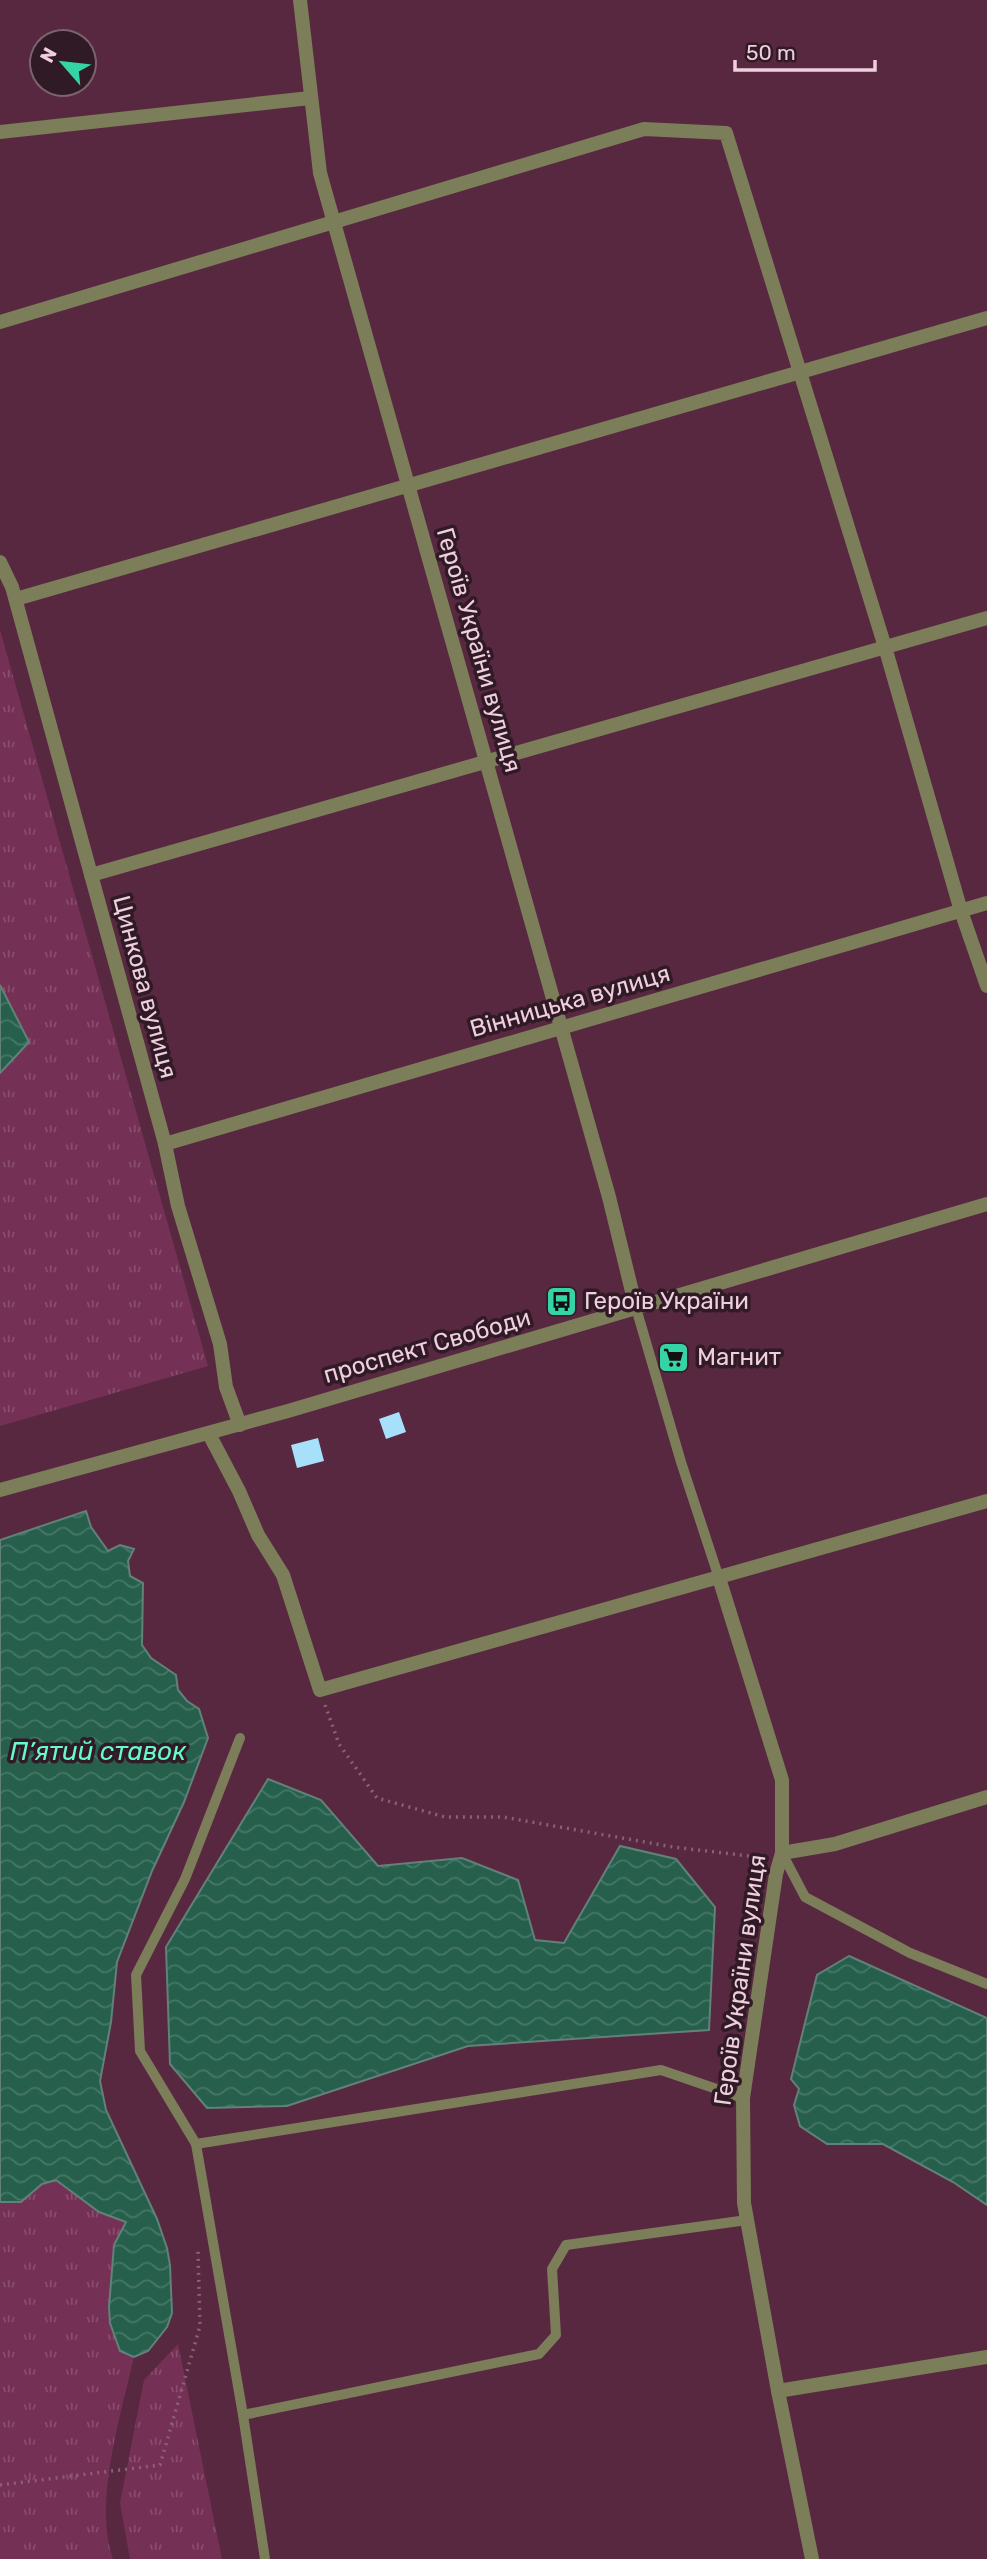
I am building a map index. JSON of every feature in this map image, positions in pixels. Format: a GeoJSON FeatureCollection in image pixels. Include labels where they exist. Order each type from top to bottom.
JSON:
{"type":"FeatureCollection","features":[{"type":"Feature","properties":{"kind":"street","name":"Героїв України вулиця"},"geometry":{"type":"LineString","coordinates":[[300,0],[320,173],[562,1027],[609,1197],[636,1308]]}},
{"type":"Feature","properties":{"kind":"street"},"geometry":{"type":"LineString","coordinates":[[0,132],[310,98]]}},
{"type":"Feature","properties":{"kind":"street"},"geometry":{"type":"LineString","coordinates":[[0,322],[644,129],[726,133],[885,647],[961,911],[987,986]]}},
{"type":"Feature","properties":{"kind":"street"},"geometry":{"type":"LineString","coordinates":[[16,599],[987,318]]}},
{"type":"Feature","properties":{"kind":"street","name":"Цинкова вулиця"},"geometry":{"type":"LineString","coordinates":[[0,562],[16,599],[165,1144],[178,1206],[220,1344],[226,1387],[240,1425]]}},
{"type":"Feature","properties":{"kind":"street"},"geometry":{"type":"LineString","coordinates":[[91,875],[987,618]]}},
{"type":"Feature","properties":{"kind":"street","name":"Вінницька вулиця"},"geometry":{"type":"LineString","coordinates":[[165,1144],[987,903]]}},
{"type":"Feature","properties":{"kind":"street","name":"проспект Свободи"},"geometry":{"type":"LineString","coordinates":[[0,1490],[240,1425],[987,1204]]}},
{"type":"Feature","properties":{"kind":"street"},"geometry":{"type":"LineString","coordinates":[[208,1434],[239,1491],[258,1535],[283,1575],[320,1690],[987,1501]]}},
{"type":"Feature","properties":{"kind":"street","name":"Героїв України вулиця"},"geometry":{"type":"LineString","coordinates":[[719,1578],[782,1780],[782,1853],[776,1874],[743,2098],[744,2203],[812,2559]]}},
{"type":"Feature","properties":{"kind":"street"},"geometry":{"type":"LineString","coordinates":[[782,1853],[835,1844],[987,1797]]}},
{"type":"Feature","properties":{"kind":"street"},"geometry":{"type":"LineString","coordinates":[[778,2391],[987,2357]]}},
{"type":"Feature","properties":{"kind":"lane"},"geometry":{"type":"LineString","coordinates":[[636,1308],[681,1462],[719,1578]]}},
{"type":"Feature","properties":{"kind":"lane"},"geometry":{"type":"LineString","coordinates":[[240,1738],[185,1879],[136,1975],[140,2050],[196,2144],[265,2559]]}},
{"type":"Feature","properties":{"kind":"lane"},"geometry":{"type":"LineString","coordinates":[[782,1853],[805,1897],[910,1953],[987,1984]]}},
{"type":"Feature","properties":{"kind":"lane"},"geometry":{"type":"LineString","coordinates":[[196,2144],[660,2070],[743,2098]]}},
{"type":"Feature","properties":{"kind":"lane"},"geometry":{"type":"LineString","coordinates":[[243,2415],[538,2354],[556,2334],[552,2269],[566,2245],[747,2220]]}},
{"type":"Feature","properties":{"kind":"path"},"geometry":{"type":"LineString","coordinates":[[320,1690],[339,1744],[377,1798],[445,1817],[503,1817],[673,1847],[749,1856],[782,1853]]}},
{"type":"Feature","properties":{"kind":"path"},"geometry":{"type":"LineString","coordinates":[[0,2485],[160,2465],[200,2326],[198,2242]]}},
{"type":"Feature","properties":{"kind":"green space"},"geometry":{"type":"Polygon","coordinates":[[[0,630],[208,1366],[0,1426],[0,630]]]}},
{"type":"Feature","properties":{"kind":"green space"},"geometry":{"type":"Polygon","coordinates":[[[56,2180],[99,2212],[127,2222],[114,2245],[120,2350],[134,2357],[116,2431],[107,2486],[108,2537],[113,2559],[0,2559],[0,2202],[21,2201],[42,2184],[56,2180]]]}},
{"type":"Feature","properties":{"kind":"green space"},"geometry":{"type":"Polygon","coordinates":[[[178,2344],[222,2559],[130,2559],[120,2503],[144,2380],[178,2344]]]}},
{"type":"Feature","properties":{"kind":"water"},"geometry":{"type":"Polygon","coordinates":[[[0,985],[29,1042],[0,1073],[0,985]]]}},
{"type":"Feature","properties":{"kind":"water","name":"П’ятий ставок"},"geometry":{"type":"Polygon","coordinates":[[[86,1511],[91,1527],[108,1551],[120,1545],[134,1549],[128,1561],[130,1576],[143,1583],[142,1645],[151,1658],[176,1675],[178,1690],[187,1701],[199,1709],[208,1738],[117,1962],[111,2022],[100,2081],[106,2110],[157,2219],[170,2265],[172,2313],[167,2327],[148,2351],[134,2357],[120,2351],[110,2323],[109,2307],[114,2245],[126,2222],[99,2212],[56,2180],[42,2184],[21,2202],[0,2202],[0,1540],[86,1511]]]}},
{"type":"Feature","properties":{"kind":"water"},"geometry":{"type":"Polygon","coordinates":[[[268,1779],[321,1800],[378,1866],[462,1858],[518,1880],[535,1940],[564,1943],[620,1846],[676,1859],[715,1907],[709,2030],[468,2046],[287,2106],[207,2108],[170,2064],[166,1947],[268,1779]]]}},
{"type":"Feature","properties":{"kind":"water"},"geometry":{"type":"Polygon","coordinates":[[[849,1956],[987,2018],[987,2205],[953,2182],[883,2144],[827,2144],[800,2126],[794,2105],[799,2089],[791,2079],[817,1975],[849,1956]]]}},
{"type":"Feature","properties":{"kind":"building"},"geometry":{"type":"Polygon","coordinates":[[[399,1412],[406,1432],[386,1439],[379,1419],[399,1412]]]}},
{"type":"Feature","properties":{"kind":"building"},"geometry":{"type":"Polygon","coordinates":[[[318,1438],[324,1461],[297,1468],[291,1445],[318,1438]]]}},
{"type":"Feature","properties":{"kind":"place","name":"Героїв України"},"geometry":{"type":"Point","coordinates":[561,1301]}},
{"type":"Feature","properties":{"kind":"place","name":"Магнит"},"geometry":{"type":"Point","coordinates":[674,1357]}}]}
